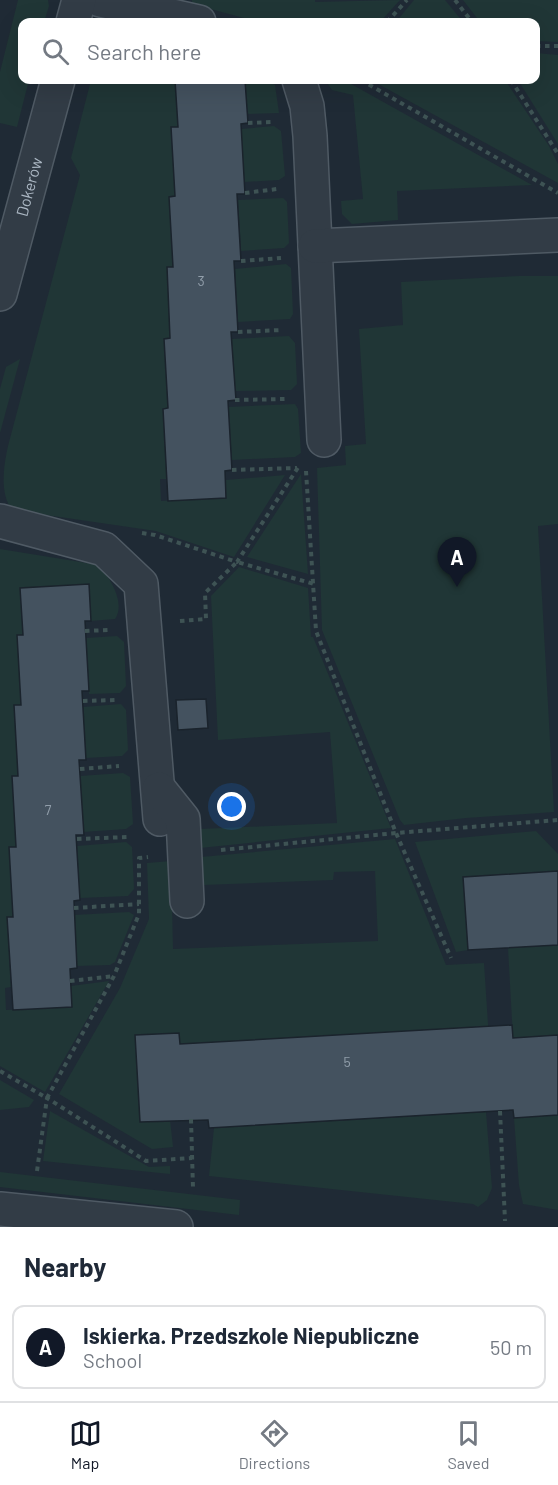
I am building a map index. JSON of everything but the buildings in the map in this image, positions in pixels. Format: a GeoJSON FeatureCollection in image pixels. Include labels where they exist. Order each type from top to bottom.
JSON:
{"type":"FeatureCollection","features":[{"type":"Feature","properties":{"kind":"street"},"geometry":{"type":"LineString","coordinates":[[74,18],[79,0]]}},
{"type":"Feature","properties":{"kind":"street"},"geometry":{"type":"LineString","coordinates":[[100,0],[184,18]]}},
{"type":"Feature","properties":{"kind":"street","name":"Dokerów"},"geometry":{"type":"LineString","coordinates":[[0,294],[57,84]]}},
{"type":"Feature","properties":{"kind":"street"},"geometry":{"type":"LineString","coordinates":[[300,84],[307,106],[315,246],[310,456]]}},
{"type":"Feature","properties":{"kind":"street"},"geometry":{"type":"LineString","coordinates":[[315,246],[558,235]]}},
{"type":"Feature","properties":{"kind":"street"},"geometry":{"type":"LineString","coordinates":[[0,521],[104,549],[141,584],[152,815],[183,819],[188,901]]}},
{"type":"Feature","properties":{"kind":"street"},"geometry":{"type":"LineString","coordinates":[[0,1209],[57,1221],[176,1227]]}},
{"type":"Feature","properties":{"kind":"path"},"geometry":{"type":"LineString","coordinates":[[391,18],[408,0]]}},
{"type":"Feature","properties":{"kind":"path"},"geometry":{"type":"LineString","coordinates":[[455,0],[469,18]]}},
{"type":"Feature","properties":{"kind":"path"},"geometry":{"type":"LineString","coordinates":[[540,46],[558,46]]}},
{"type":"Feature","properties":{"kind":"path"},"geometry":{"type":"LineString","coordinates":[[368,84],[558,193]]}},
{"type":"Feature","properties":{"kind":"path"},"geometry":{"type":"LineString","coordinates":[[514,84],[558,154]]}},
{"type":"Feature","properties":{"kind":"path"},"geometry":{"type":"LineString","coordinates":[[248,123],[276,122]]}},
{"type":"Feature","properties":{"kind":"path"},"geometry":{"type":"LineString","coordinates":[[245,194],[279,188]]}},
{"type":"Feature","properties":{"kind":"path"},"geometry":{"type":"LineString","coordinates":[[241,261],[283,258]]}},
{"type":"Feature","properties":{"kind":"path"},"geometry":{"type":"LineString","coordinates":[[238,332],[288,330]]}},
{"type":"Feature","properties":{"kind":"path"},"geometry":{"type":"LineString","coordinates":[[235,400],[291,399]]}},
{"type":"Feature","properties":{"kind":"path"},"geometry":{"type":"LineString","coordinates":[[205,593],[237,562],[297,468],[310,456]]}},
{"type":"Feature","properties":{"kind":"path"},"geometry":{"type":"LineString","coordinates":[[310,456],[316,631],[396,833],[451,958]]}},
{"type":"Feature","properties":{"kind":"path"},"geometry":{"type":"LineString","coordinates":[[232,470],[297,468]]}},
{"type":"Feature","properties":{"kind":"path"},"geometry":{"type":"LineString","coordinates":[[133,532],[155,535],[314,584]]}},
{"type":"Feature","properties":{"kind":"path"},"geometry":{"type":"LineString","coordinates":[[83,701],[118,700]]}},
{"type":"Feature","properties":{"kind":"path"},"geometry":{"type":"LineString","coordinates":[[80,769],[124,766]]}},
{"type":"Feature","properties":{"kind":"path"},"geometry":{"type":"LineString","coordinates":[[77,839],[152,815]]}},
{"type":"Feature","properties":{"kind":"path"},"geometry":{"type":"LineString","coordinates":[[37,1171],[47,1098],[114,976],[139,914],[139,858],[558,820]]}},
{"type":"Feature","properties":{"kind":"path"},"geometry":{"type":"LineString","coordinates":[[74,909],[139,904]]}},
{"type":"Feature","properties":{"kind":"path"},"geometry":{"type":"LineString","coordinates":[[70,981],[114,976]]}},
{"type":"Feature","properties":{"kind":"path"},"geometry":{"type":"LineString","coordinates":[[0,1071],[146,1161],[192,1158]]}},
{"type":"Feature","properties":{"kind":"path"},"geometry":{"type":"LineString","coordinates":[[500,1111],[505,1221]]}},
{"type":"Feature","properties":{"kind":"path"},"geometry":{"type":"LineString","coordinates":[[191,1119],[193,1188]]}},
{"type":"Feature","properties":{"kind":"green space"},"geometry":{"type":"Polygon","coordinates":[[[18,0],[48,0],[49,6],[45,18],[18,18],[18,84],[28,84],[17,127],[0,123],[0,72],[18,0]]]}},
{"type":"Feature","properties":{"kind":"green space"},"geometry":{"type":"Polygon","coordinates":[[[192,0],[315,0],[315,2],[400,0],[384,18],[244,18],[192,4],[192,0]]]}},
{"type":"Feature","properties":{"kind":"green space"},"geometry":{"type":"Polygon","coordinates":[[[414,0],[445,0],[460,18],[399,18],[414,0]]]}},
{"type":"Feature","properties":{"kind":"green space"},"geometry":{"type":"Polygon","coordinates":[[[463,0],[558,0],[558,42],[540,41],[540,18],[477,18],[463,0]]]}},
{"type":"Feature","properties":{"kind":"green space"},"geometry":{"type":"Polygon","coordinates":[[[540,53],[558,55],[558,144],[520,84],[540,84],[540,53]]]}},
{"type":"Feature","properties":{"kind":"green space"},"geometry":{"type":"Polygon","coordinates":[[[90,84],[175,84],[178,127],[171,127],[175,196],[169,197],[173,267],[167,268],[171,338],[164,339],[168,408],[163,409],[167,479],[160,479],[161,501],[226,498],[226,480],[285,475],[234,557],[156,531],[12,510],[8,504],[4,489],[4,472],[8,446],[80,175],[71,158],[90,84]]]}},
{"type":"Feature","properties":{"kind":"green space"},"geometry":{"type":"Polygon","coordinates":[[[245,84],[275,85],[279,113],[247,114],[245,84]]]}},
{"type":"Feature","properties":{"kind":"green space"},"geometry":{"type":"Polygon","coordinates":[[[328,84],[351,84],[532,185],[397,191],[398,220],[352,224],[342,214],[341,201],[363,199],[353,95],[332,90],[328,84]]]}},
{"type":"Feature","properties":{"kind":"green space"},"geometry":{"type":"Polygon","coordinates":[[[378,84],[508,84],[549,146],[558,164],[558,183],[378,84]]]}},
{"type":"Feature","properties":{"kind":"green space"},"geometry":{"type":"Polygon","coordinates":[[[274,126],[281,131],[285,176],[279,180],[244,182],[241,129],[274,126]]]}},
{"type":"Feature","properties":{"kind":"green space"},"geometry":{"type":"Polygon","coordinates":[[[283,198],[287,202],[289,243],[284,248],[241,251],[238,200],[283,198]]]}},
{"type":"Feature","properties":{"kind":"green space"},"geometry":{"type":"Polygon","coordinates":[[[286,264],[291,268],[293,314],[290,319],[238,322],[235,269],[286,264]]]}},
{"type":"Feature","properties":{"kind":"green space"},"geometry":{"type":"Polygon","coordinates":[[[558,276],[558,524],[538,526],[554,812],[404,825],[322,630],[317,468],[346,465],[345,446],[366,444],[359,329],[403,325],[401,282],[558,276]]]}},
{"type":"Feature","properties":{"kind":"green space"},"geometry":{"type":"Polygon","coordinates":[[[289,336],[295,343],[297,384],[291,390],[235,391],[232,339],[289,336]]]}},
{"type":"Feature","properties":{"kind":"green space"},"geometry":{"type":"Polygon","coordinates":[[[20,359],[0,433],[0,389],[6,367],[20,359]]]}},
{"type":"Feature","properties":{"kind":"green space"},"geometry":{"type":"Polygon","coordinates":[[[295,404],[298,409],[301,453],[295,457],[232,460],[228,407],[295,404]]]}},
{"type":"Feature","properties":{"kind":"green space"},"geometry":{"type":"Polygon","coordinates":[[[301,474],[308,574],[247,557],[301,474]]]}},
{"type":"Feature","properties":{"kind":"green space"},"geometry":{"type":"Polygon","coordinates":[[[0,549],[99,565],[112,584],[119,606],[115,619],[91,621],[89,584],[21,588],[23,635],[17,636],[21,705],[14,706],[18,776],[12,777],[16,847],[9,847],[13,917],[7,918],[11,987],[5,988],[6,1010],[71,1007],[71,986],[109,981],[45,1092],[0,1066],[0,549]]]}},
{"type":"Feature","properties":{"kind":"green space"},"geometry":{"type":"Polygon","coordinates":[[[239,567],[308,588],[311,637],[313,637],[391,828],[200,848],[200,829],[337,823],[330,732],[218,740],[211,596],[239,567]]]}},
{"type":"Feature","properties":{"kind":"green space"},"geometry":{"type":"Polygon","coordinates":[[[117,636],[124,642],[126,686],[120,693],[89,694],[86,638],[117,636]]]}},
{"type":"Feature","properties":{"kind":"green space"},"geometry":{"type":"Polygon","coordinates":[[[121,704],[126,710],[128,750],[122,756],[86,758],[83,707],[121,704]]]}},
{"type":"Feature","properties":{"kind":"green space"},"geometry":{"type":"Polygon","coordinates":[[[123,773],[130,777],[133,824],[126,829],[83,832],[80,776],[123,773]]]}},
{"type":"Feature","properties":{"kind":"green space"},"geometry":{"type":"Polygon","coordinates":[[[536,831],[558,854],[558,871],[464,877],[468,950],[456,952],[415,842],[536,831]]]}},
{"type":"Feature","properties":{"kind":"green space"},"geometry":{"type":"Polygon","coordinates":[[[395,839],[446,965],[484,963],[489,1039],[180,1044],[179,1033],[170,1120],[173,1147],[152,1149],[59,1094],[120,988],[149,919],[147,863],[171,861],[173,949],[378,941],[375,871],[334,872],[333,880],[202,885],[201,857],[395,839]]]}},
{"type":"Feature","properties":{"kind":"green space"},"geometry":{"type":"Polygon","coordinates":[[[126,842],[132,847],[134,889],[128,896],[80,898],[77,846],[126,842]]]}},
{"type":"Feature","properties":{"kind":"green space"},"geometry":{"type":"Polygon","coordinates":[[[129,912],[134,915],[115,962],[110,965],[77,966],[74,915],[129,912]]]}},
{"type":"Feature","properties":{"kind":"green space"},"geometry":{"type":"Polygon","coordinates":[[[558,945],[558,1035],[513,1038],[508,948],[558,945]]]}},
{"type":"Feature","properties":{"kind":"green space"},"geometry":{"type":"Polygon","coordinates":[[[0,1080],[34,1100],[29,1107],[0,1110],[0,1080]]]}},
{"type":"Feature","properties":{"kind":"green space"},"geometry":{"type":"Polygon","coordinates":[[[50,1111],[149,1167],[170,1166],[170,1174],[43,1161],[50,1111]]]}},
{"type":"Feature","properties":{"kind":"green space"},"geometry":{"type":"Polygon","coordinates":[[[486,1112],[492,1188],[487,1200],[478,1207],[473,1204],[209,1176],[214,1128],[486,1112]]]}},
{"type":"Feature","properties":{"kind":"green space"},"geometry":{"type":"Polygon","coordinates":[[[558,1115],[558,1210],[523,1204],[519,1185],[514,1118],[558,1115]]]}},
{"type":"Feature","properties":{"kind":"green space"},"geometry":{"type":"Polygon","coordinates":[[[0,1172],[240,1200],[239,1215],[0,1187],[0,1172]]]}},
{"type":"Feature","properties":{"kind":"place","name":"Iskierka. Przedszkole Niepubliczne"},"geometry":{"type":"Point","coordinates":[457,587]}}]}
